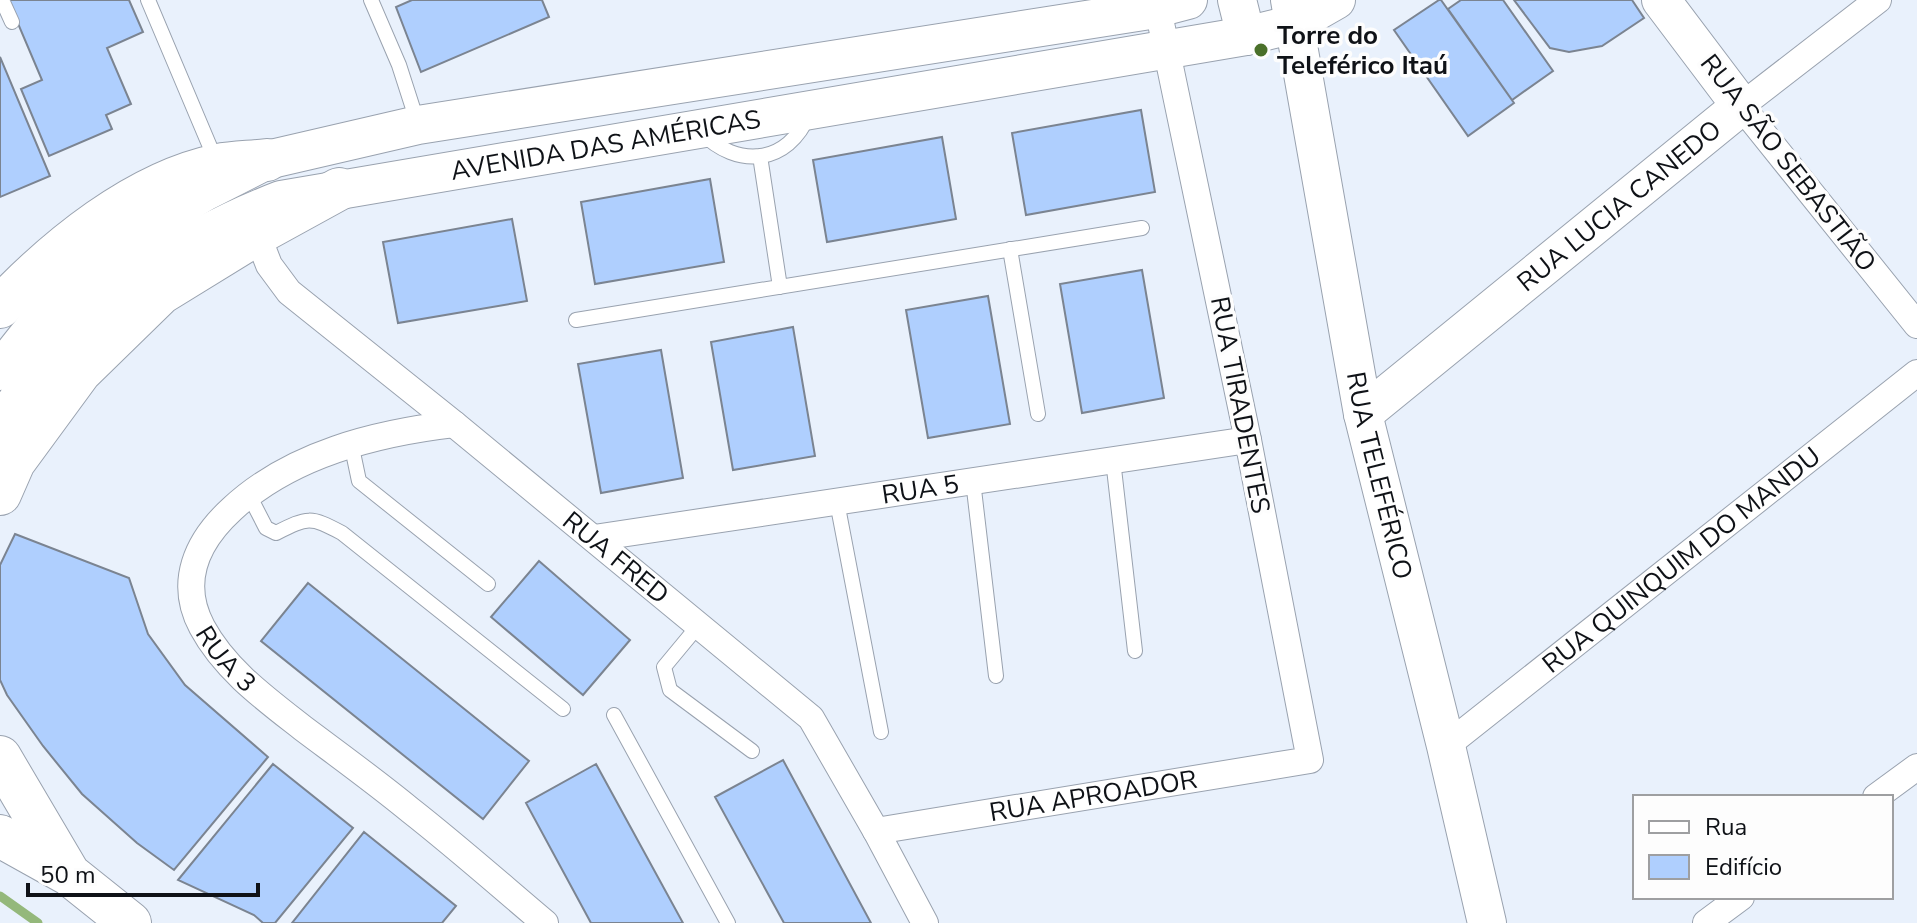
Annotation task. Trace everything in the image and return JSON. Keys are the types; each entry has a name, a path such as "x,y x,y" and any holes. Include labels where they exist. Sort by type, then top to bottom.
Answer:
{"main road":[{"path":"1237,0 1246,36"},
{"name":"AVENIDA DAS AMÉRICAS","path":"58,323 113,294 151,267 232,219 281,200 1246,36 1292,12 1336,0"},
{"name":"RUA SÃO SEBASTIÃO","path":"1661,0 1741,106"},
{"name":"AVENIDA DAS AMÉRICAS","path":"0,430 37,374 58,323 91,271 155,222 204,192 267,160 418,125 1173,4"},
{"name":"RUA TELEFÉRICO","path":"1292,12 1363,414 1487,923"},
{"name":"RUA LUCIA CANEDO","path":"1363,414 1741,106"},
{"path":"0,307 75,238 127,203 178,177 218,165 267,160"},
{"path":"0,494 14,462 80,372 161,293 257,234 339,189"},
{"path":"0,371 58,323"},
{"path":"0,757 70,875"},
{"path":"0,836 70,875 130,923"}],"street":[{"name":"RUA LUCIA CANEDO","path":"1741,106 1878,0"},
{"name":"RUA TIRADENTES","path":"1173,4 1168,50 1310,760"},
{"name":"RUA SÃO SEBASTIÃO","path":"1741,106 1917,325"},
{"name":"RUA FRED","path":"257,234 269,265 289,292 811,718 925,923"},
{"name":"RUA QUINQUIM DO MANDU","path":"1446,746 1917,373"},
{"name":"RUA 3","path":"454,424 408,429 351,443 293,468 248,493 200,545 190,583 201,625 222,657 262,697 410,810 545,923"},
{"name":"RUA 5","path":"594,538 1248,440"},
{"name":"RUA APROADOR","path":"876,831 1310,760"},
{"path":"1879,795 1917,767"},
{"path":"1706,923 1738,899"}],"lane":[{"path":"2,0 12,22"},
{"path":"148,0 218,165"},
{"path":"371,0 399,65 418,125"},
{"path":"698,128 714,146 736,155 760,156 778,151 793,141 811,109"},
{"path":"760,156 780,287"},
{"path":"576,320 1142,228"},
{"path":"1010,249 1038,414"},
{"path":"351,443 359,481 488,584"},
{"path":"1113,460 1135,651"},
{"path":"973,481 996,676"},
{"path":"248,493 266,528 276,533 301,520 320,521 342,533 563,709"},
{"path":"837,502 881,732"},
{"path":"698,626 664,667 670,690 752,751"},
{"path":"614,715 728,923"}],"building":[{"path":"8,0 129,0 143,32 107,48 131,104 106,115 112,129 49,156 21,89 42,80"},
{"path":"412,0 542,0 549,17 421,72 396,7"},
{"path":"1439,0 1514,103 1468,136 1394,30"},
{"path":"1461,0 1503,0 1553,71 1512,100 1448,9"},
{"path":"1514,0 1632,0 1644,18 1602,46 1569,52 1550,48"},
{"path":"0,57 50,176 0,197"},
{"path":"1141,110 1155,192 1026,215 1012,133"},
{"path":"942,137 956,219 827,242 813,160"},
{"path":"710,179 724,262 595,284 581,202"},
{"path":"512,219 527,301 398,323 383,242"},
{"path":"1142,270 1164,398 1082,413 1060,284"},
{"path":"988,296 1010,424 928,438 906,310"},
{"path":"793,327 815,456 733,470 711,342"},
{"path":"661,350 683,478 601,493 578,364"},
{"path":"15,534 129,578 148,634 185,685 268,757 174,870 137,843 82,794 7,695 0,680 0,565"},
{"path":"539,561 630,640 583,695 491,617"},
{"path":"308,583 529,761 483,819 261,641"},
{"path":"783,760 871,923 784,923 715,797"},
{"path":"273,764 353,828 275,923 263,923 254,915 178,880"},
{"path":"596,764 683,923 591,923 526,803"},
{"path":"364,832 456,906 442,923 292,923"}],"waterway":[{"path":"0,896 38,923"}],"place":[{"name":"Torre do Teleférico Itaú","path":"1261,50"}]}
